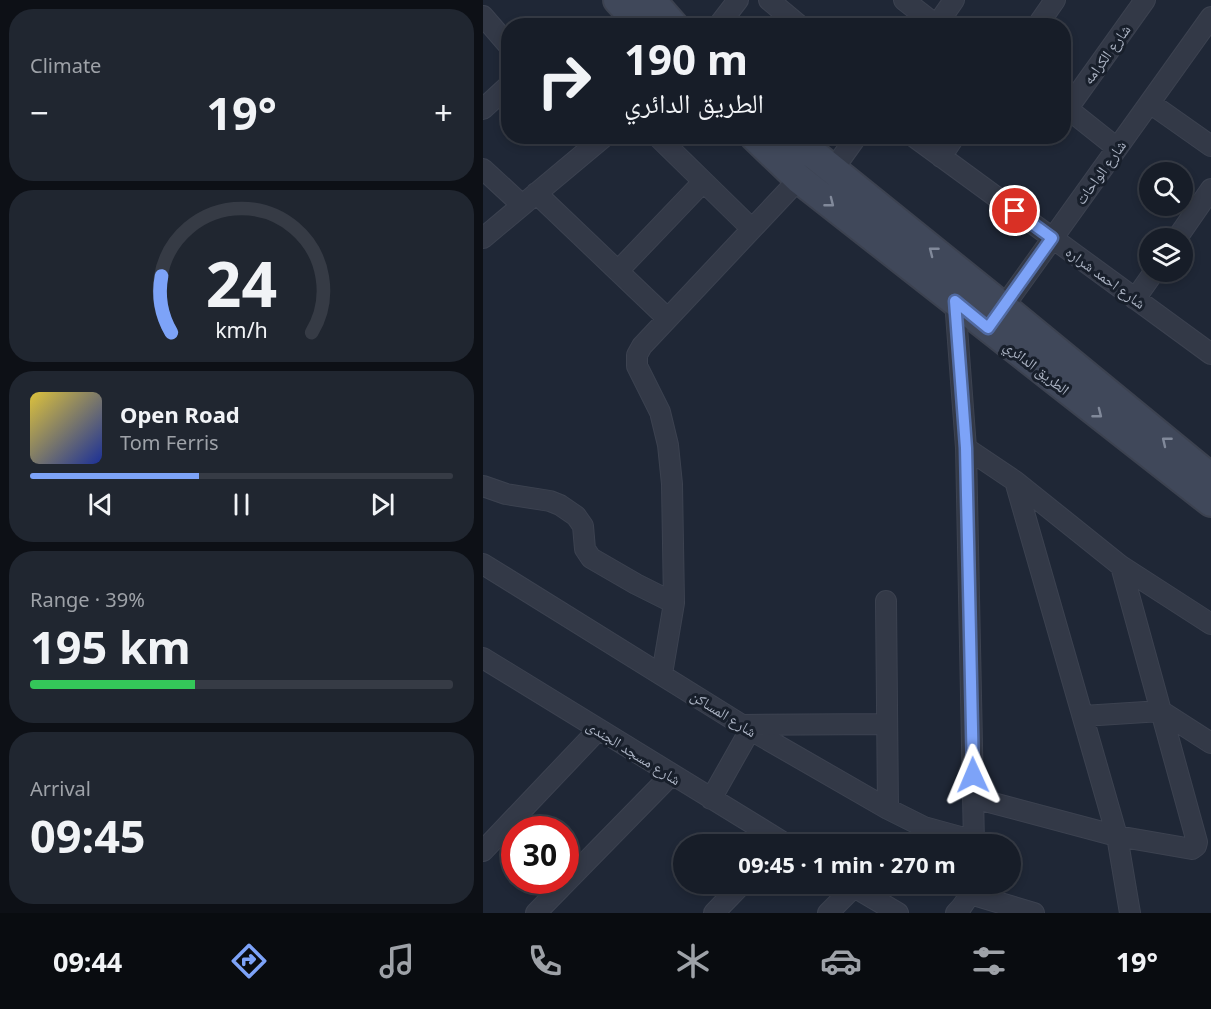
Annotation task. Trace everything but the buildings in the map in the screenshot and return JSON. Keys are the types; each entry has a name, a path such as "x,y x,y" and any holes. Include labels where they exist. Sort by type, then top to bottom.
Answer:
{"street":[{"path":"618,0 635,18"},
{"path":"651,0 667,18"},
{"path":"724,18 738,0"},
{"path":"769,0 790,18"},
{"path":"903,0 927,18"},
{"path":"941,18 954,0"},
{"path":"1043,18 1056,0"},
{"name":"شارع الكرامه","path":"1071,100 1145,0"},
{"path":"483,16 501,37"},
{"name":"شارع الواحات","path":"996,317 1211,17"},
{"path":"483,110 501,93"},
{"path":"1150,103 1211,146"},
{"path":"1071,111 1117,148"},
{"path":"483,238 595,144"},
{"path":"665,144 751,228"},
{"name":"الطريق الدائري","path":"763,144 799,178 962,290 1206,486"},
{"name":"الطريق الدائري","path":"800,144 962,290"},
{"path":"832,171 851,144"},
{"name":"شارع احمد شراره","path":"924,144 1211,354"},
{"path":"941,157 950,144"},
{"path":"483,170 529,199 618,271 667,318"},
{"path":"662,674 674,603 672,484 668,446 660,412 637,366 637,356 642,346 667,318 799,178"},
{"path":"618,271 703,182"},
{"path":"1188,228 1204,214 1211,189"},
{"path":"1135,299 1147,282"},
{"path":"962,290 975,834"},
{"path":"966,448 1014,480 1121,566 1211,624"},
{"path":"1014,480 1117,836 1130,913"},
{"path":"483,486 506,494 550,501 560,505 576,516 583,526 585,549 591,558 674,603"},
{"name":"شارع المساكن","path":"483,564 746,728 888,809 924,827 948,834"},
{"path":"974,798 1117,836 1192,849 1196,846 1197,842 1121,566"},
{"path":"886,601 888,809"},
{"name":"شارع مسجد الجندى","path":"483,658 766,834"},
{"path":"1083,716 1161,711 1211,743"},
{"path":"711,799 746,728 886,724"},
{"path":"483,851 598,730"},
{"path":"536,913 671,775"},
{"path":"714,913 732,894"},
{"path":"828,913 844,894"},
{"path":"867,894 898,913"},
{"path":"956,913 964,905 968,894"},
{"path":"983,894 1034,913"}],"route":[{"path":"973,775 966,448 955,301 988,328 1052,238 1015,211"}]}
